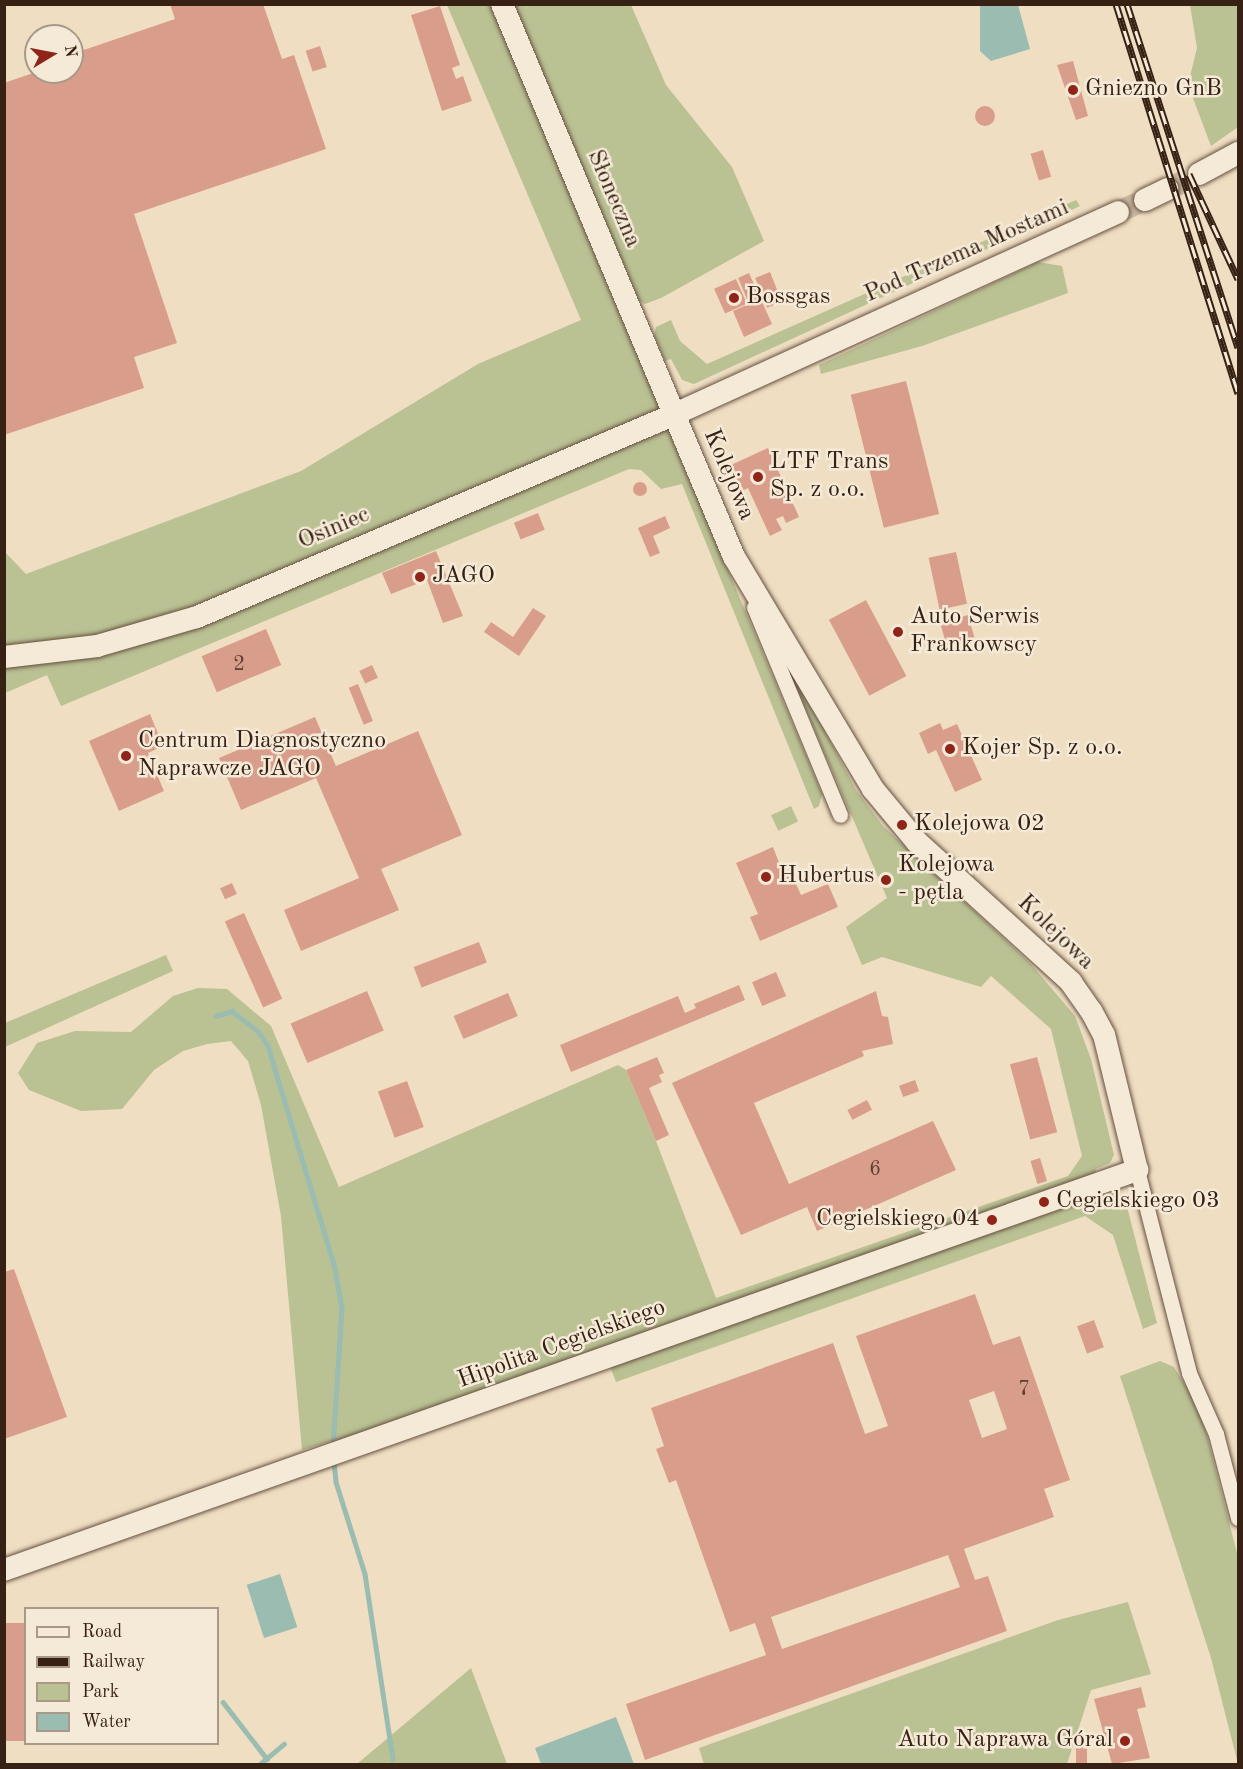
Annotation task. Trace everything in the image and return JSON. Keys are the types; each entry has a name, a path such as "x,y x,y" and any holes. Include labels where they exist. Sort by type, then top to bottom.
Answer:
{"street":[{"name":"Słoneczna","path":"502,4 673,415"},
{"path":"1199,174 1239,153"},
{"path":"1145,200 1168,189"},
{"name":"Pod Trzema Mostami","path":"673,415 1118,212"},
{"name":"Kolejowa","path":"673,415 734,556 840,815"},
{"name":"Osiniec","path":"4,657 97,646 187,620 673,415"},
{"name":"Kolejowa","path":"734,556 873,789 917,842 1071,982 1104,1035 1190,1373 1216,1434 1239,1518"},
{"name":"Hipolita Cegielskiego","path":"4,1570 1137,1170"}],"green space":[{"path":"447,5 491,5 822,794 819,806 814,809 682,484 661,489 641,470 629,469 61,706 47,675 5,693 4,551 26,574 301,471 478,364 581,320"},
{"path":"513,5 631,5 666,85 732,167 764,241 661,298 645,304 639,301"},
{"path":"1190,5 1238,5 1238,127 1211,146 1188,85 1197,48"},
{"path":"1076,200 1080,206 694,384 682,380 671,359 665,361 654,335 656,327 671,320 680,341 707,364"},
{"path":"1038,262 1062,266 1068,293 922,346 821,374 819,365"},
{"path":"792,677 797,679 856,790 883,826 1030,963 1075,1016 1091,1059 1114,1155 1110,1163 1096,1169 1095,1176 996,1211 994,1208 988,1210 989,1214 333,1448 332,1441 302,1450 281,1216 261,1105 248,1061 231,1041 207,1044 183,1051 154,1070 122,1109 81,1111 29,1090 18,1073 37,1043 75,1031 131,1032 173,996 198,988 227,989 271,1026 339,1187 618,1065 626,1070 656,1141 716,1298 1068,1176 1082,1156 1051,1029 991,976 981,987 882,957 862,965 846,927 887,898"},
{"path":"791,806 798,821 778,831 771,815"},
{"path":"166,955 173,971 5,1047 5,1023"},
{"path":"1103,1189 1105,1196 1118,1192 1126,1203 1157,1323 1143,1329 1113,1235 1085,1216 616,1382 609,1364"},
{"path":"1160,1361 1174,1367 1193,1398 1206,1432 1238,1557 1238,1764 1211,1658 1120,1376"},
{"path":"1128,1602 1151,1674 1091,1690 1067,1764 704,1764 699,1748 1058,1620"},
{"path":"471,1668 507,1764 357,1764"}],"water":[{"path":"980,5 1018,5 1030,49 991,61 980,51"},
{"path":"280,1574 297,1627 264,1638 247,1585"},
{"path":"616,1717 634,1764 541,1764 535,1748"}],"building":[{"path":"170,4 263,4 282,59 294,55 326,149 134,214 177,343 134,357 144,388 4,435 4,83 24,76 24,84 84,84 84,50 175,19"},
{"path":"440,6 460,65 452,68 456,79 463,76 472,101 442,111 411,15"},
{"path":"320,46 327,67 313,72 306,51"},
{"name":"Gniezno GnB","path":"1073,61 1088,116 1076,120 1057,65"},
{"path":"985,106 992,109 995,116 992,123 985,126 978,123 975,116 978,109"},
{"path":"1043,150 1051,177 1039,181 1031,154"},
{"path":"770,272 782,302 767,308 755,278"},
{"path":"749,273 772,324 744,337 733,311 749,304 738,278"},
{"path":"736,279 747,304 725,313 714,289"},
{"path":"906,381 939,514 884,528 851,395"},
{"path":"768,448 799,517 786,523 783,516 776,519 782,530 770,536 748,488 742,491 731,465"},
{"path":"640,482 645,484 647,489 645,494 640,496 635,494 633,489 635,484"},
{"path":"538,513 545,530 521,539 514,523"},
{"path":"665,516 670,528 653,536 660,553 650,557 638,528"},
{"path":"436,551 463,616 443,623 427,580 391,594 382,573"},
{"path":"956,552 967,604 940,610 929,558"},
{"path":"866,600 906,676 869,696 829,620"},
{"path":"533,608 546,616 519,656 484,632 491,622 513,637"},
{"path":"968,615 975,639 947,647 940,623"},
{"path":"266,629 281,665 217,692 202,656"},
{"path":"372,665 378,678 365,684 359,671"},
{"path":"358,684 373,721 364,725 349,688"},
{"path":"150,714 163,746 148,753 164,791 119,811 89,741"},
{"path":"315,717 336,766 418,731 462,835 381,869 399,910 301,951 284,910 359,878 316,778 241,810 219,758"},
{"path":"940,723 943,730 957,724 982,780 955,792 936,750 928,754 919,733"},
{"path":"773,847 785,878 792,875 801,895 828,884 838,907 760,941 750,917 758,914 736,863"},
{"path":"232,883 237,894 225,899 220,888"},
{"path":"244,913 282,999 263,1007 225,922"},
{"path":"479,942 487,963 422,988 414,967"},
{"path":"776,972 786,996 762,1006 752,982"},
{"path":"739,985 745,1000 571,1072 560,1045 678,996 685,1013 696,1008 694,1004"},
{"path":"367,991 384,1031 307,1063 291,1023"},
{"path":"876,991 882,1016 888,1017 893,1044 862,1051 864,1056 754,1103 789,1184 933,1121 956,1170 817,1231 807,1207 741,1235 672,1083"},
{"path":"508,993 518,1016 463,1039 454,1016"},
{"path":"657,1057 664,1073 659,1075 662,1082 649,1088 669,1135 656,1141 626,1070"},
{"path":"1037,1057 1057,1132 1030,1140 1010,1064"},
{"path":"915,1080 919,1091 903,1097 899,1086"},
{"path":"407,1081 424,1127 395,1138 378,1092"},
{"path":"867,1100 872,1110 852,1120 847,1110"},
{"path":"1040,1158 1047,1181 1037,1184 1030,1161"},
{"path":"14,1269 67,1417 4,1439 4,1272"},
{"path":"975,1294 993,1345 1020,1336 1070,1480 1044,1489 1054,1517 964,1549 975,1580 988,1576 1007,1631 645,1760 626,1704 766,1655 755,1623 730,1632 676,1480 669,1483 656,1449 664,1446 651,1408 833,1343 865,1434 888,1426 856,1336","holes":["994,1391 1007,1429 982,1438 969,1400","948,1555 960,1587 782,1649 771,1617"]},
{"path":"1094,1320 1104,1347 1087,1353 1077,1326"},
{"path":"4,1623 24,1623 24,1741 4,1741"},
{"path":"1141,1687 1146,1707 1137,1709 1150,1758 1112,1764 1094,1699"},
{"path":"1076,1737 1087,1737 1087,1764 1076,1764"}],"waterway":[{"path":"216,1016 232,1011 258,1031 268,1046 334,1264 342,1308 333,1448"},
{"path":"334,1462 336,1482 365,1574 393,1759"},
{"path":"223,1702 267,1759"},
{"path":"260,1764 284,1744"}],"tunnel":[{"path":"1168,189 1199,174"},
{"path":"1118,212 1145,200"}],"railway":[{"path":"1116,4 1238,393"},
{"path":"1127,4 1238,348"},
{"path":"1189,174 1238,279"}],"place":[{"name":"Gniezno GnB","path":"1073,90"},
{"name":"Bossgas","path":"734,298"},
{"name":"LTF Trans Sp. z o.o.","path":"758,477"},
{"name":"JAGO","path":"420,577"},
{"name":"Auto Serwis Frankowscy","path":"898,632"},
{"name":"Kojer Sp. z o.o.","path":"950,749"},
{"name":"Centrum Diagnostyczno Naprawcze JAGO","path":"126,756"},
{"name":"Kolejowa 02","path":"902,825"},
{"name":"Hubertus","path":"766,877"},
{"name":"Kolejowa - pętla","path":"886,880"},
{"name":"Cegielskiego 03","path":"1044,1202"},
{"name":"Cegielskiego 04","path":"992,1220"},
{"name":"Auto Naprawa Góral","path":"1125,1741"}]}
